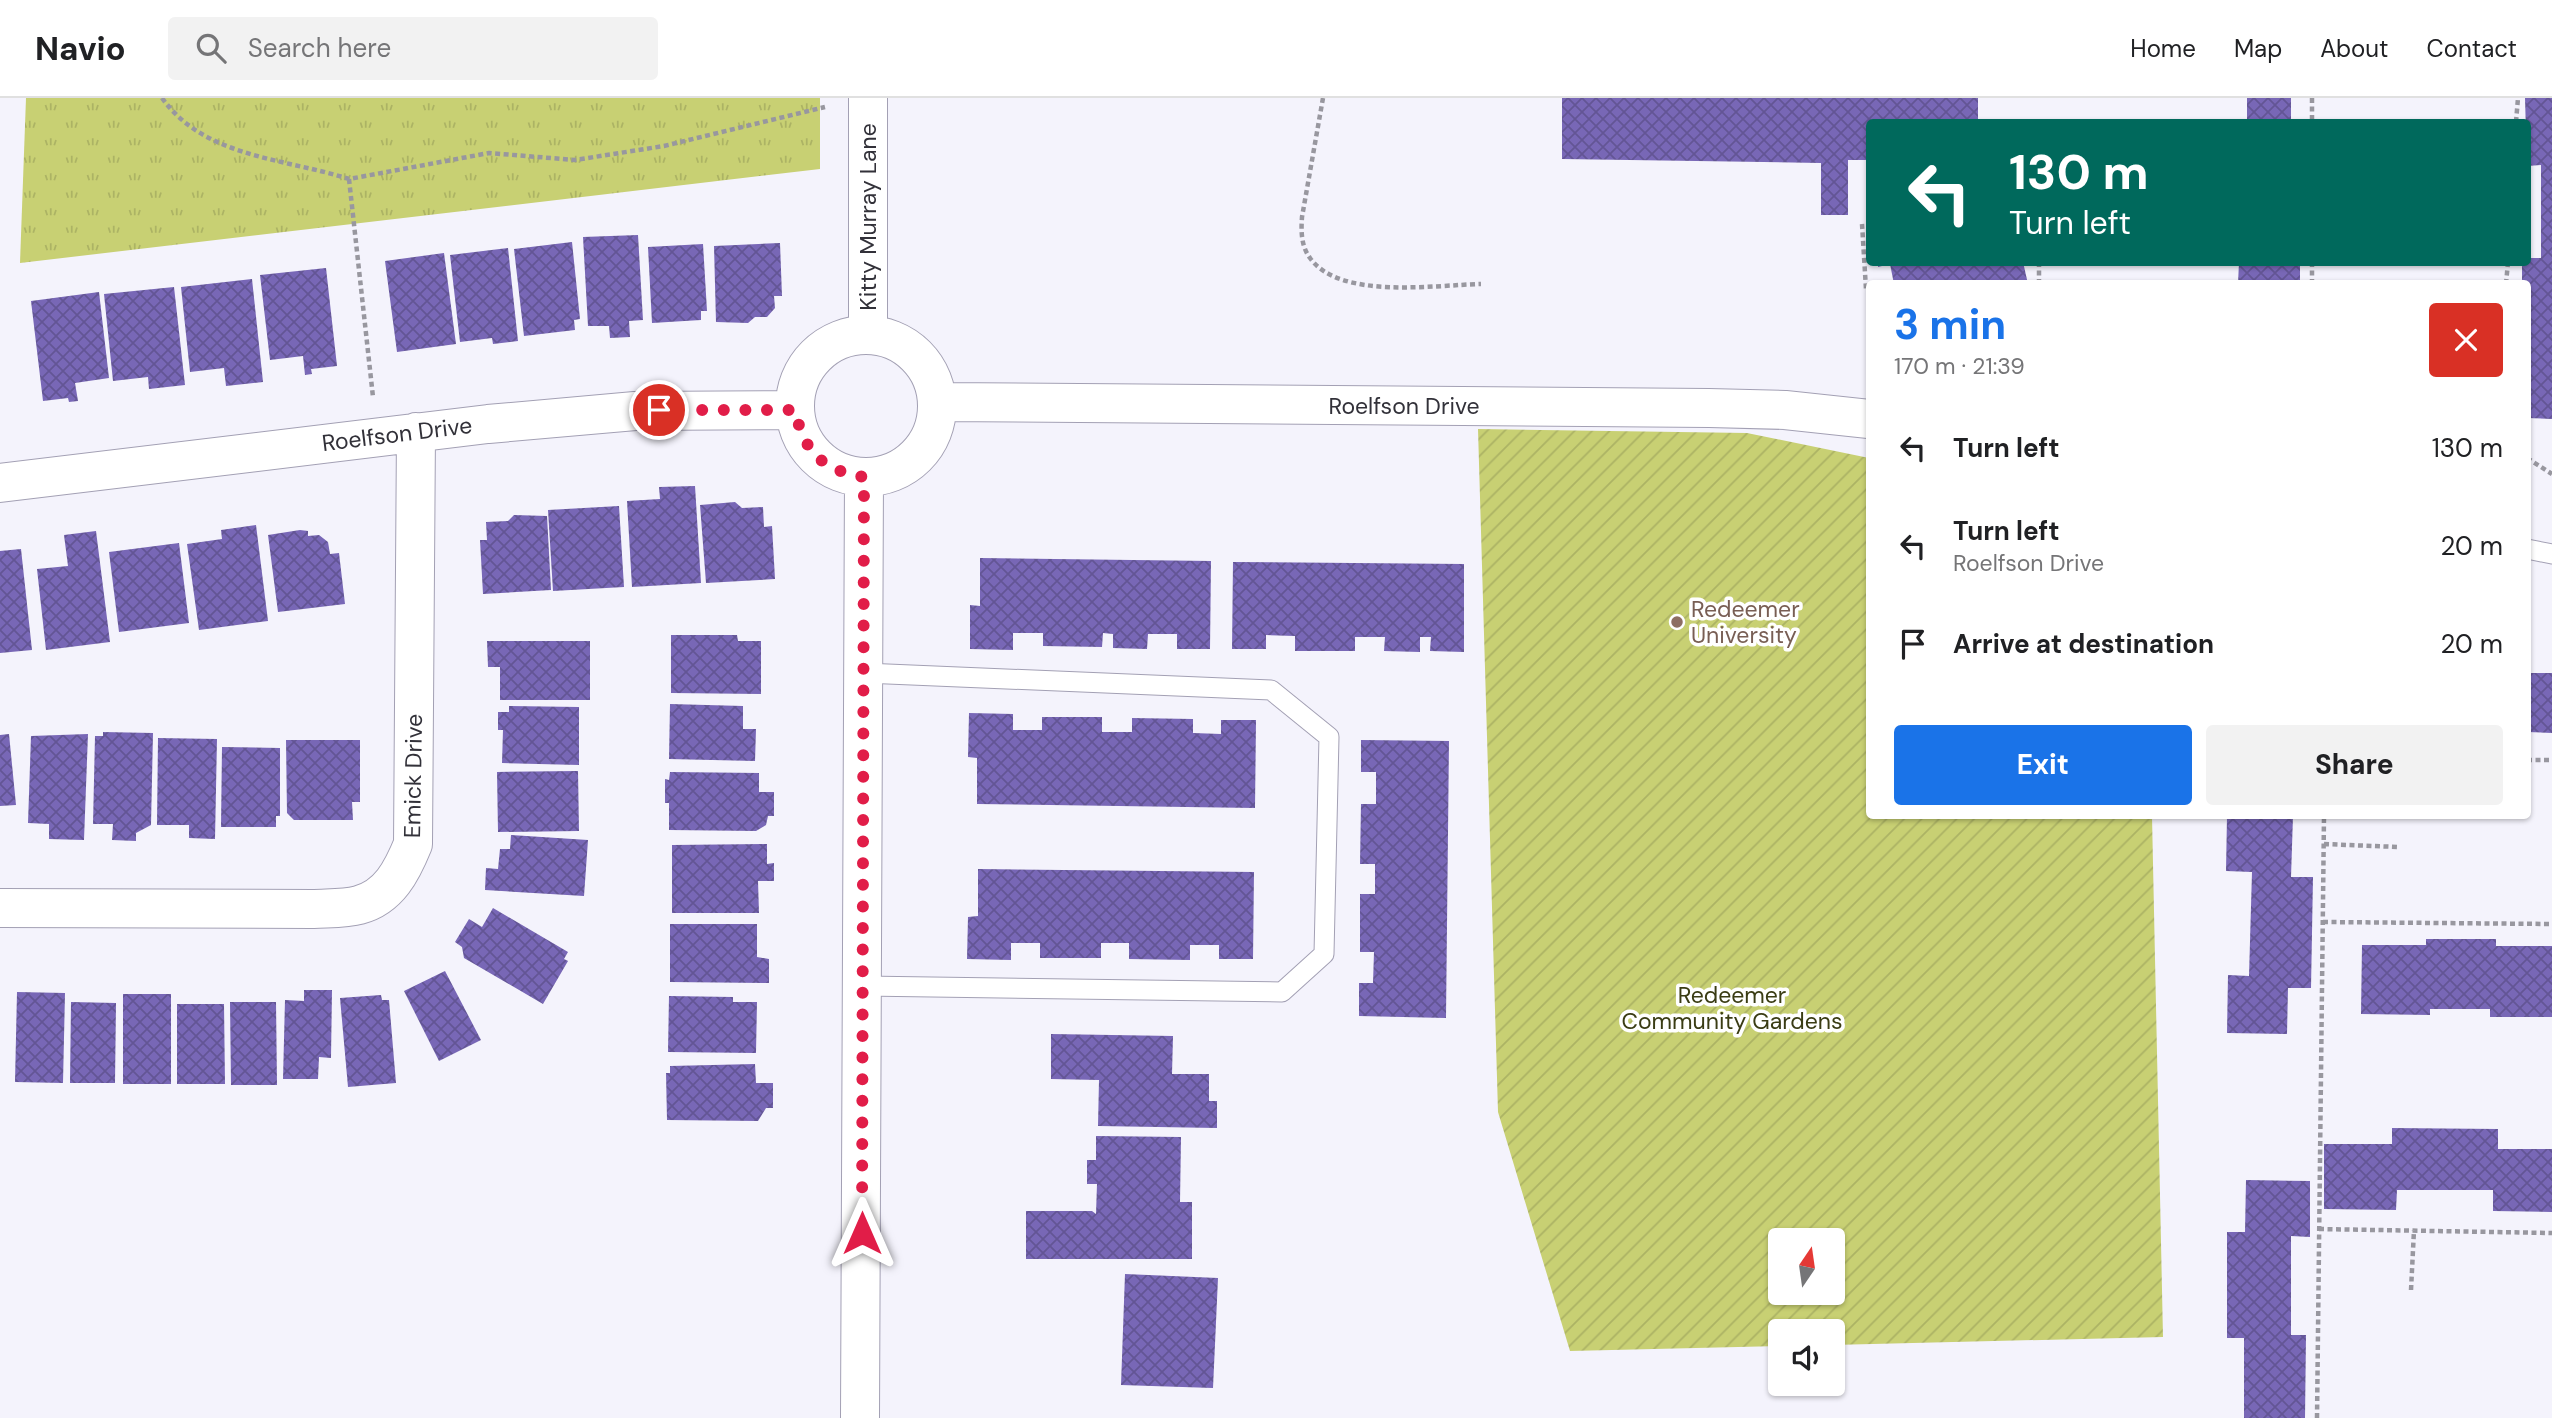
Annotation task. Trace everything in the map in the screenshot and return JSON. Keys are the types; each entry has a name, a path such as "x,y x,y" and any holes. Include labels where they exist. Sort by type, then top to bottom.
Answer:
{"street":[{"name":"Kitty Murray Lane","path":"868,98 868,335"},
{"path":"868,335 889,339 908,349 923,363 933,382 938,402 935,426 925,447 909,464 888,474 864,477 843,474 824,464 809,449 799,430 795,410 798,387 808,366 824,349 845,339 868,335"},
{"name":"Roelfson Drive","path":"938,402 1721,408 1785,410 1866,419"},
{"name":"Roelfson Drive","path":"0,483 416,432 635,411 795,410"},
{"name":"Emick Drive","path":"0,908 313,909 359,905 383,893 401,874 414,844 416,432"},
{"path":"860,1418 864,477"}],"lane":[{"path":"2531,550 2552,554"},
{"path":"863,986 1282,992 1324,954 1329,737 1271,690 864,673"}],"path":[{"path":"162,98 173,113 207,139 261,158 349,179 489,153 575,160 664,146 825,107"},
{"path":"1323,98 1302,217 1301,237 1310,258 1329,276 1365,287 1481,284"},
{"path":"2312,98 2312,119"},
{"path":"2516,119 2518,98"},
{"path":"349,179 373,397"},
{"path":"1862,223 1866,289"},
{"path":"2531,461 2552,474"},
{"path":"2531,760 2552,760"},
{"path":"2317,1418 2324,819"},
{"path":"2323,844 2398,847"},
{"path":"2323,922 2552,924"},
{"path":"2319,1229 2552,1233"},
{"path":"2411,1290 2414,1230"}],"green space":[{"path":"26,98 820,98 820,169 20,263"},
{"name":"Redeemer Community Gardens","path":"1478,429 1747,433 1866,457 1866,819 2152,819 2163,1337 1845,1345 1845,1319 1768,1319 1768,1346 1570,1351 1498,1112"}],"building":[{"path":"1562,98 1978,98 1978,119 1866,119 1866,160 1848,160 1848,215 1821,215 1821,163 1562,159"},
{"path":"2247,98 2291,98 2291,119 2247,119"},
{"path":"2525,98 2552,98 2552,419 2531,418 2531,280 2522,280 2522,266 2531,266 2531,258 2541,258 2541,165 2531,166 2531,119 2526,119"},
{"path":"638,235 643,320 629,321 630,337 610,338 609,326 588,326 583,237"},
{"path":"572,242 580,319 574,320 575,330 524,336 514,249"},
{"path":"780,243 782,296 774,296 775,308 767,317 755,317 748,323 716,322 714,246"},
{"path":"703,244 707,311 701,311 701,320 652,323 648,247"},
{"path":"508,248 518,341 493,344 492,338 460,342 450,255"},
{"path":"444,253 456,344 397,352 385,261"},
{"path":"1890,266 2024,266 2027,280 1893,280"},
{"path":"2239,266 2300,266 2300,280 2238,280"},
{"path":"326,268 337,366 311,369 312,374 305,375 303,356 270,360 260,275"},
{"path":"252,279 263,382 226,386 224,368 190,372 181,287"},
{"path":"174,287 185,385 149,389 148,377 113,381 104,294"},
{"path":"99,292 109,378 75,383 78,401 69,402 68,398 43,401 31,301"},
{"path":"695,486 701,583 632,587 627,501 660,499 659,487"},
{"path":"735,502 742,508 763,507 764,527 772,526 775,579 706,583 700,505"},
{"path":"619,506 624,587 553,591 548,510"},
{"path":"514,515 547,516 551,590 483,594 480,540 487,540 486,522 508,521"},
{"path":"256,525 268,621 199,630 187,544 222,539 221,530"},
{"path":"96,531 110,642 46,650 37,569 68,566 64,535"},
{"path":"308,531 308,536 319,535 328,542 330,554 339,553 345,604 278,612 268,535"},
{"path":"179,543 189,623 119,632 109,552"},
{"path":"21,549 32,650 0,653 0,551"},
{"path":"980,558 1211,561 1210,649 1177,649 1177,634 1148,634 1147,649 1113,648 1113,634 1103,633 1102,647 1043,646 1043,633 1013,633 1013,650 970,649 970,605 980,606"},
{"path":"1233,562 1464,564 1464,652 1430,651 1431,637 1420,637 1420,652 1384,651 1385,637 1355,637 1355,651 1295,651 1295,636 1266,635 1266,649 1232,649"},
{"path":"671,635 737,635 738,641 761,641 761,694 671,693"},
{"path":"487,641 590,641 590,700 500,700 500,667 488,667"},
{"path":"2531,673 2552,673 2552,733 2531,732"},
{"path":"670,704 743,706 743,729 756,729 755,761 669,759"},
{"path":"509,706 579,707 579,765 502,763 503,730 498,730 498,712 509,712"},
{"path":"969,713 1013,714 1013,730 1042,730 1042,717 1102,717 1102,732 1132,732 1132,718 1193,719 1193,733 1221,734 1221,720 1256,720 1255,808 977,804 977,758 968,757"},
{"path":"103,732 153,733 151,825 136,833 136,841 112,840 113,824 93,824 95,736 103,736"},
{"path":"9,734 16,805 0,806 0,735"},
{"path":"88,734 84,840 49,839 49,824 28,823 31,736"},
{"path":"158,738 217,739 215,839 189,838 189,825 157,825"},
{"path":"286,740 360,740 360,802 352,802 353,820 294,820 287,813"},
{"path":"1361,740 1449,741 1446,1018 1359,1016 1359,983 1373,983 1374,952 1360,952 1360,894 1375,894 1375,864 1360,864 1361,804 1376,804 1376,772 1361,772"},
{"path":"222,747 280,748 280,816 276,816 276,827 221,827"},
{"path":"578,771 579,831 498,832 497,772"},
{"path":"670,772 759,773 759,792 774,792 774,816 768,816 766,825 756,831 669,830 669,803 665,803 665,779 669,780"},
{"path":"2227,819 2293,819 2291,877 2313,877 2311,988 2288,988 2287,1034 2227,1033 2228,975 2249,976 2252,872 2226,871"},
{"path":"511,835 588,840 584,896 485,890 486,868 498,869 500,849 510,849"},
{"path":"767,844 767,864 774,863 774,881 758,881 759,913 672,913 672,845"},
{"path":"978,869 1254,872 1253,959 1219,959 1219,945 1190,945 1190,960 1129,959 1129,943 1101,943 1101,958 1040,958 1040,943 1011,943 1011,960 967,959 968,917 978,916"},
{"path":"493,908 568,952 564,959 568,961 543,1004 464,958 462,947 455,942 469,919 482,927"},
{"path":"670,924 757,924 757,957 769,959 769,983 670,982"},
{"path":"2426,939 2496,939 2496,946 2552,946 2552,1017 2490,1017 2490,1009 2430,1009 2430,1015 2361,1014 2362,945 2426,945"},
{"path":"445,971 481,1040 439,1061 404,991"},
{"path":"304,990 332,990 331,1058 319,1057 318,1079 283,1079 285,1000 304,1001"},
{"path":"17,992 65,993 63,1083 15,1082"},
{"path":"123,994 171,994 171,1084 123,1084"},
{"path":"381,995 382,1000 389,1000 396,1083 348,1087 340,998"},
{"path":"669,996 733,997 733,1002 757,1002 756,1053 668,1052"},
{"path":"71,1002 116,1003 115,1083 70,1083"},
{"path":"230,1002 276,1002 277,1085 231,1085"},
{"path":"177,1004 224,1004 225,1084 177,1084"},
{"path":"1051,1034 1173,1036 1172,1074 1209,1074 1209,1101 1217,1101 1217,1128 1098,1126 1099,1080 1051,1079"},
{"path":"755,1064 756,1083 773,1083 773,1108 766,1108 758,1121 667,1120 666,1073 670,1073 670,1066"},
{"path":"2392,1128 2498,1129 2498,1149 2552,1149 2552,1212 2493,1211 2493,1190 2397,1190 2396,1210 2324,1209 2324,1144 2392,1144"},
{"path":"1096,1136 1181,1137 1180,1202 1192,1202 1192,1259 1026,1259 1026,1211 1092,1211 1096,1214 1097,1184 1087,1184 1087,1160 1096,1160"},
{"path":"2246,1180 2310,1181 2310,1237 2291,1236 2291,1335 2306,1335 2305,1418 2244,1418 2244,1338 2227,1338 2227,1232 2245,1232"},
{"path":"1125,1274 1218,1278 1213,1388 1121,1385"}],"place":[{"name":"Redeemer University","path":"1677,622"}],"route":[{"path":"659,410 795,410 799,430 809,449 824,464 843,474 864,477 862,1233"}]}
